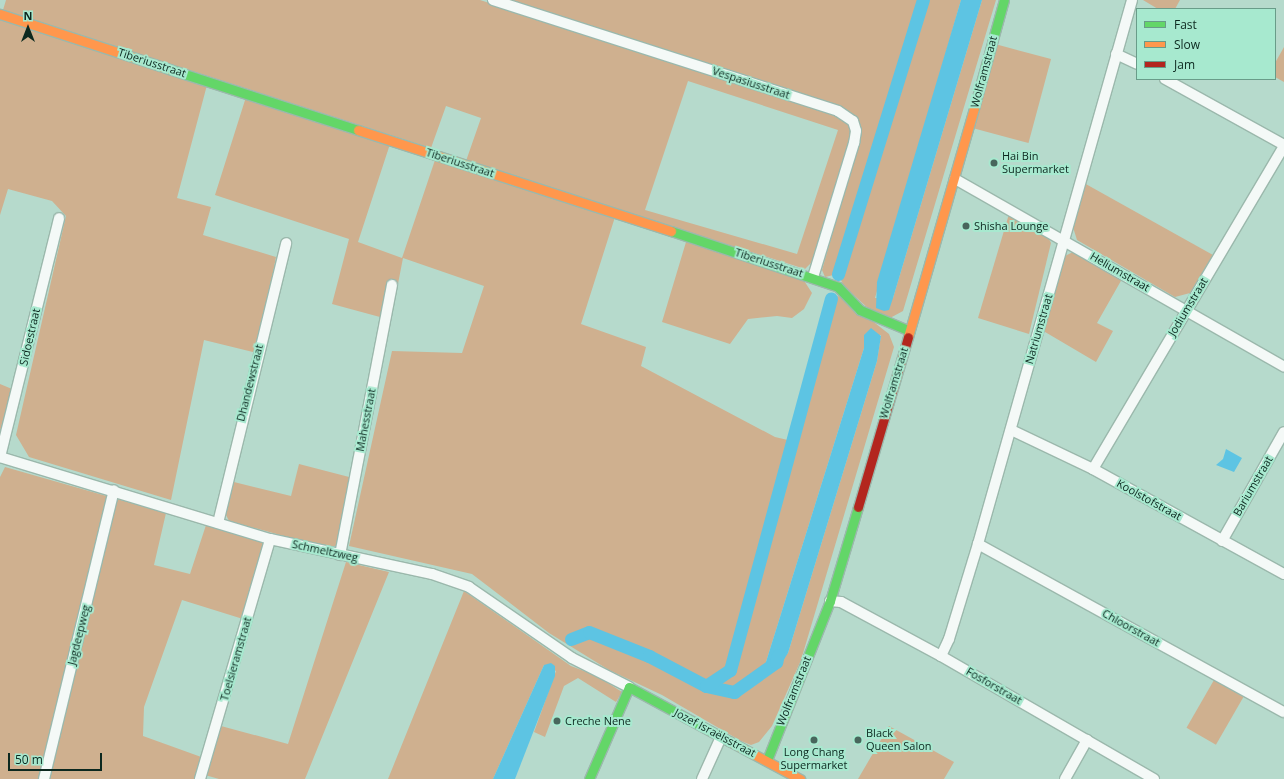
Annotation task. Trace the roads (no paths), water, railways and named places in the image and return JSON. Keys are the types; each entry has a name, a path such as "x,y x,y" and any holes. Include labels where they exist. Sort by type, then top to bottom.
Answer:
{"street":[{"name":"Vespasiusstraat","path":"493,0 838,111 853,121 856,131 854,143 813,277"},
{"name":"Wolframstraat","path":"767,760 830,601 955,179 1004,0"},
{"name":"Natriumstraat","path":"941,656 949,639 978,544 1132,0"},
{"name":"Tiberiusstraat","path":"0,14 813,277 838,287 860,310 910,331"},
{"path":"1116,54 1136,64"},
{"path":"1167,80 1284,145"},
{"name":"Jodiumstraat","path":"1093,469 1284,145"},
{"name":"Heliumstraat","path":"955,179 1064,239 1284,367"},
{"name":"Sidoestraat","path":"0,457 59,218"},
{"name":"Dhandewstraat","path":"218,523 286,243"},
{"name":"Mahesstraat","path":"340,555 392,285"},
{"name":"Koolstofstraat","path":"1011,430 1093,469 1284,574"},
{"name":"Bariumstraat","path":"1222,541 1284,432"},
{"name":"Schmeltzweg","path":"0,457 114,490 270,539 432,574 469,587 572,658 629,687"},
{"name":"Jagdeepweg","path":"44,779 114,490"},
{"name":"Toelsieramstraat","path":"200,779 270,539"},
{"name":"Chloorstraat","path":"978,544 1284,712"},
{"name":"Fosforstraat","path":"830,601 841,602 941,656 1154,779"},
{"path":"589,779 629,687"},
{"name":"Jozef Israëlsstraat","path":"629,687 800,779"},
{"path":"702,779 721,737"},
{"path":"1065,779 1087,740"}],"water":[{"path":"961,0 982,0 893,298 889,310 884,311 876,308 877,282"},
{"path":"871,328 881,336 877,361 788,653 781,664 770,670 766,662 864,348 864,335"},
{"path":"1226,449 1242,458 1234,472 1216,465 1223,459"},
{"path":"551,663 555,666 555,676 515,779 493,779 544,665"}],"waterway":[{"path":"838,274 923,0"},
{"path":"706,686 730,670 831,299"},
{"path":"571,639 589,632 649,656 706,686 734,692 776,662 778,655"}],"place":[{"name":"Hai Bin Supermarket","path":"994,163"},
{"name":"Shisha Lounge","path":"966,226"},
{"name":"Creche Nene","path":"557,721"},
{"name":"Long Chang Supermarket","path":"814,740"},
{"name":"Black Queen Salon","path":"858,740"}]}
